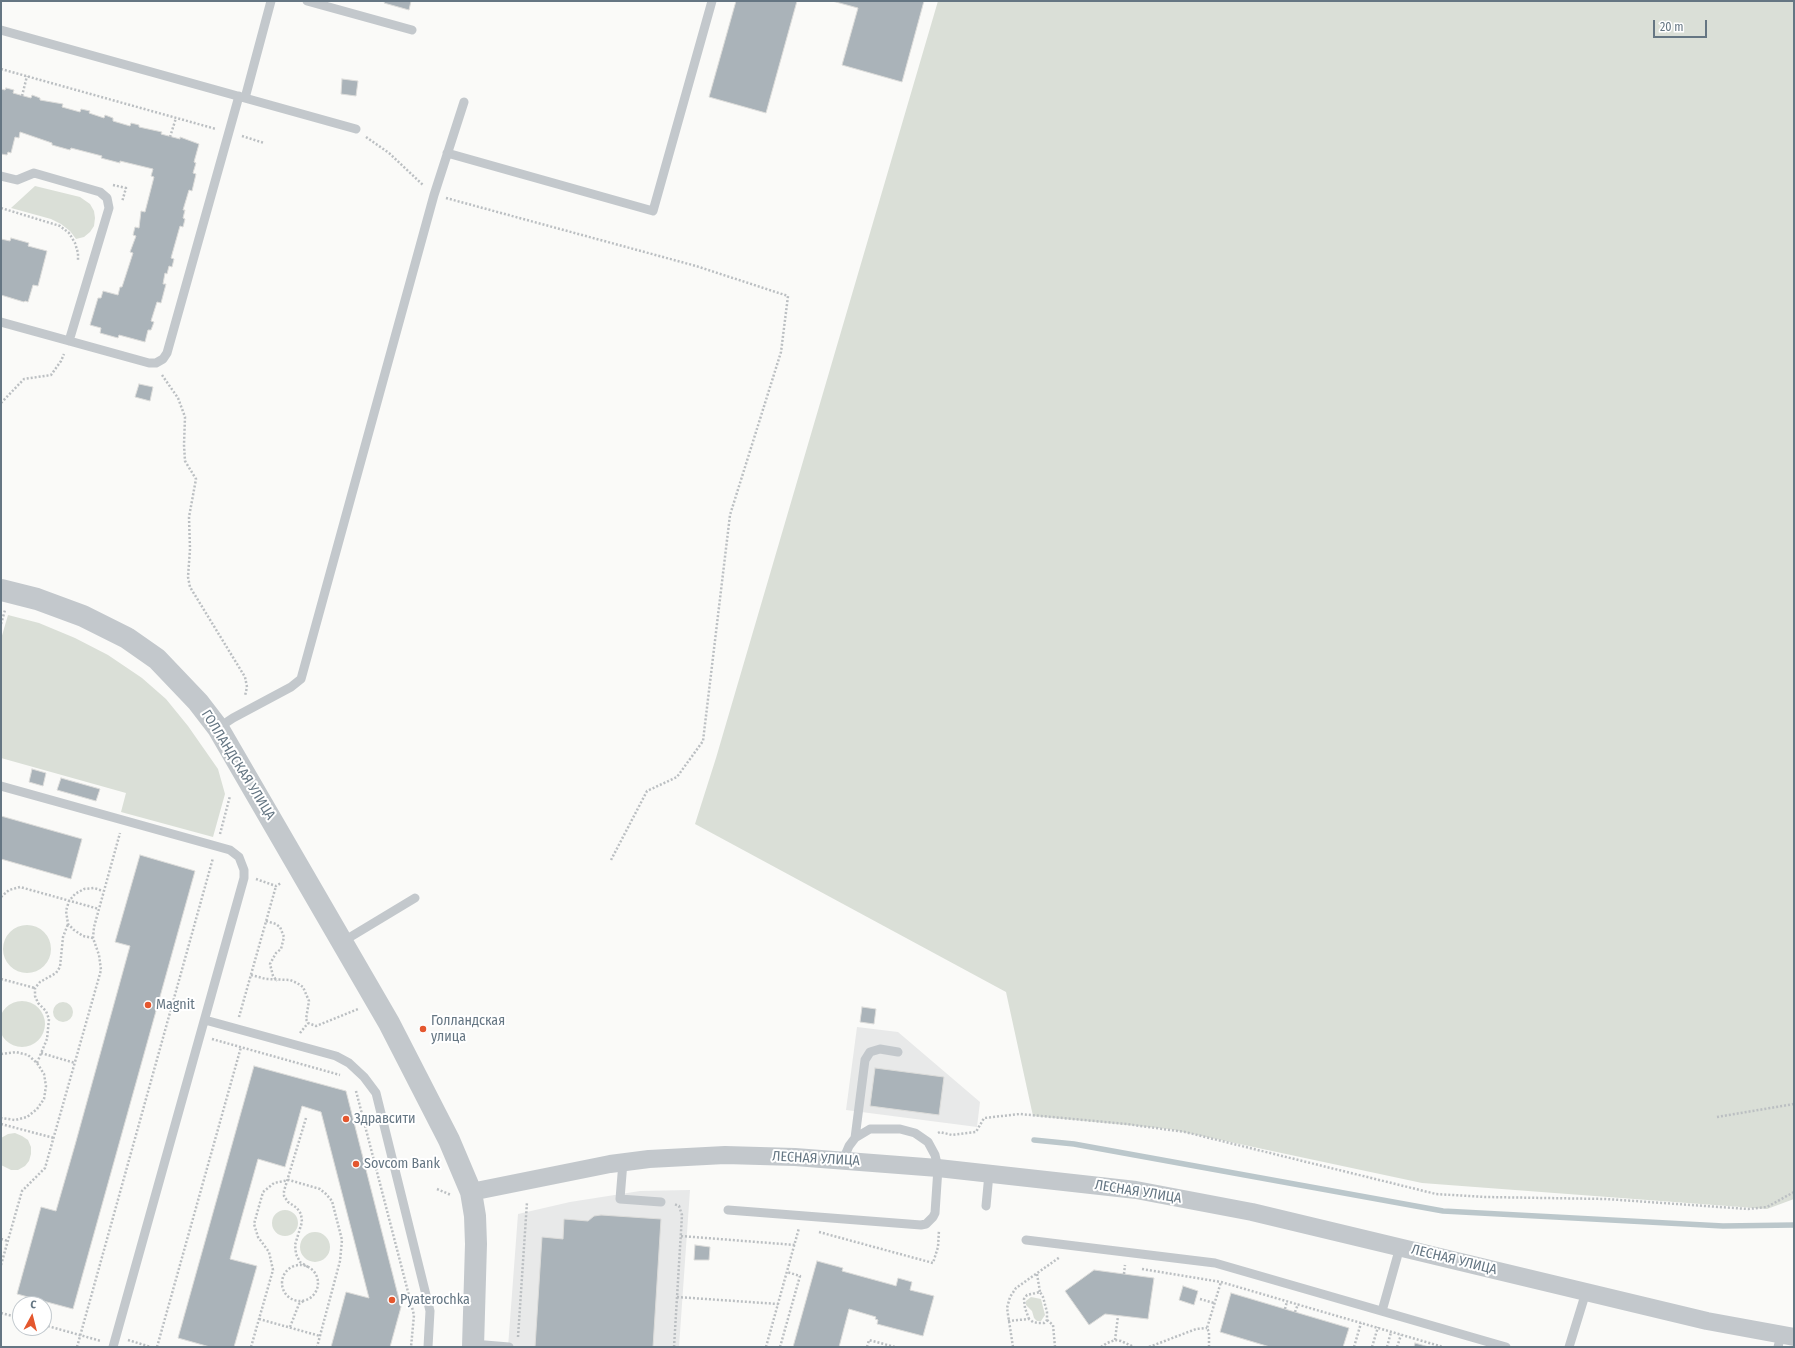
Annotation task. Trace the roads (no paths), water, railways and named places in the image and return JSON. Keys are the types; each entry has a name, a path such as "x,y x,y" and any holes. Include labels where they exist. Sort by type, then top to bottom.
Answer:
{"street":[{"name":"ГОЛЛАНДСКАЯ УЛИЦА","path":"3,600 37,599 83,616 127,638 157,659 198,702 218,728 389,1023 449,1140 471,1192 475,1216 476,1244 473,1345"},
{"name":"ЛЕСНАЯ УЛИЦА","path":"471,1192 623,1162 649,1159 725,1155 844,1160 938,1168 1136,1190 1252,1212 1784,1340"}],"lane":[{"path":"1,322 149,363 156,363 163,359 167,353 228,133 242,97 271,1"},
{"path":"307,1 412,30"},
{"path":"447,153 653,211 712,1"},
{"path":"1,30 356,129"},
{"path":"218,728 291,687 301,679 434,195 464,102"},
{"path":"1,176 18,180 23,179 28,174 34,173 100,192 107,198 110,208 69,341"},
{"path":"1,786 230,850 235,853 242,863 244,874 205,1020 114,1343"},
{"path":"342,942 415,898"},
{"path":"205,1020 336,1056 349,1063 364,1077 376,1094 430,1311 428,1347"},
{"path":"855,1138 865,1060 870,1052 880,1049 898,1052"},
{"path":"728,1210 921,1225 930,1220 935,1213 938,1168 935,1154 928,1142 915,1133 900,1129 870,1129 855,1138 849,1146 844,1160"},
{"path":"623,1162 620,1199 661,1202"},
{"path":"986,1206 989,1174"},
{"path":"1026,1240 1215,1263 1506,1347"},
{"path":"1382,1311 1400,1247"},
{"path":"1570,1347 1586,1292"},
{"path":"473,1345 509,1347"}],"waterway":[{"path":"1034,1140 1074,1144 1443,1211 1723,1226 1794,1225"}],"place":[{"name":"Magnit","path":"148,1005"},
{"name":"Голландская улица","path":"423,1029"},
{"name":"Здравсити","path":"346,1119"},
{"name":"Sovcom Bank","path":"356,1164"},
{"name":"Pyaterochka","path":"392,1300"}]}
